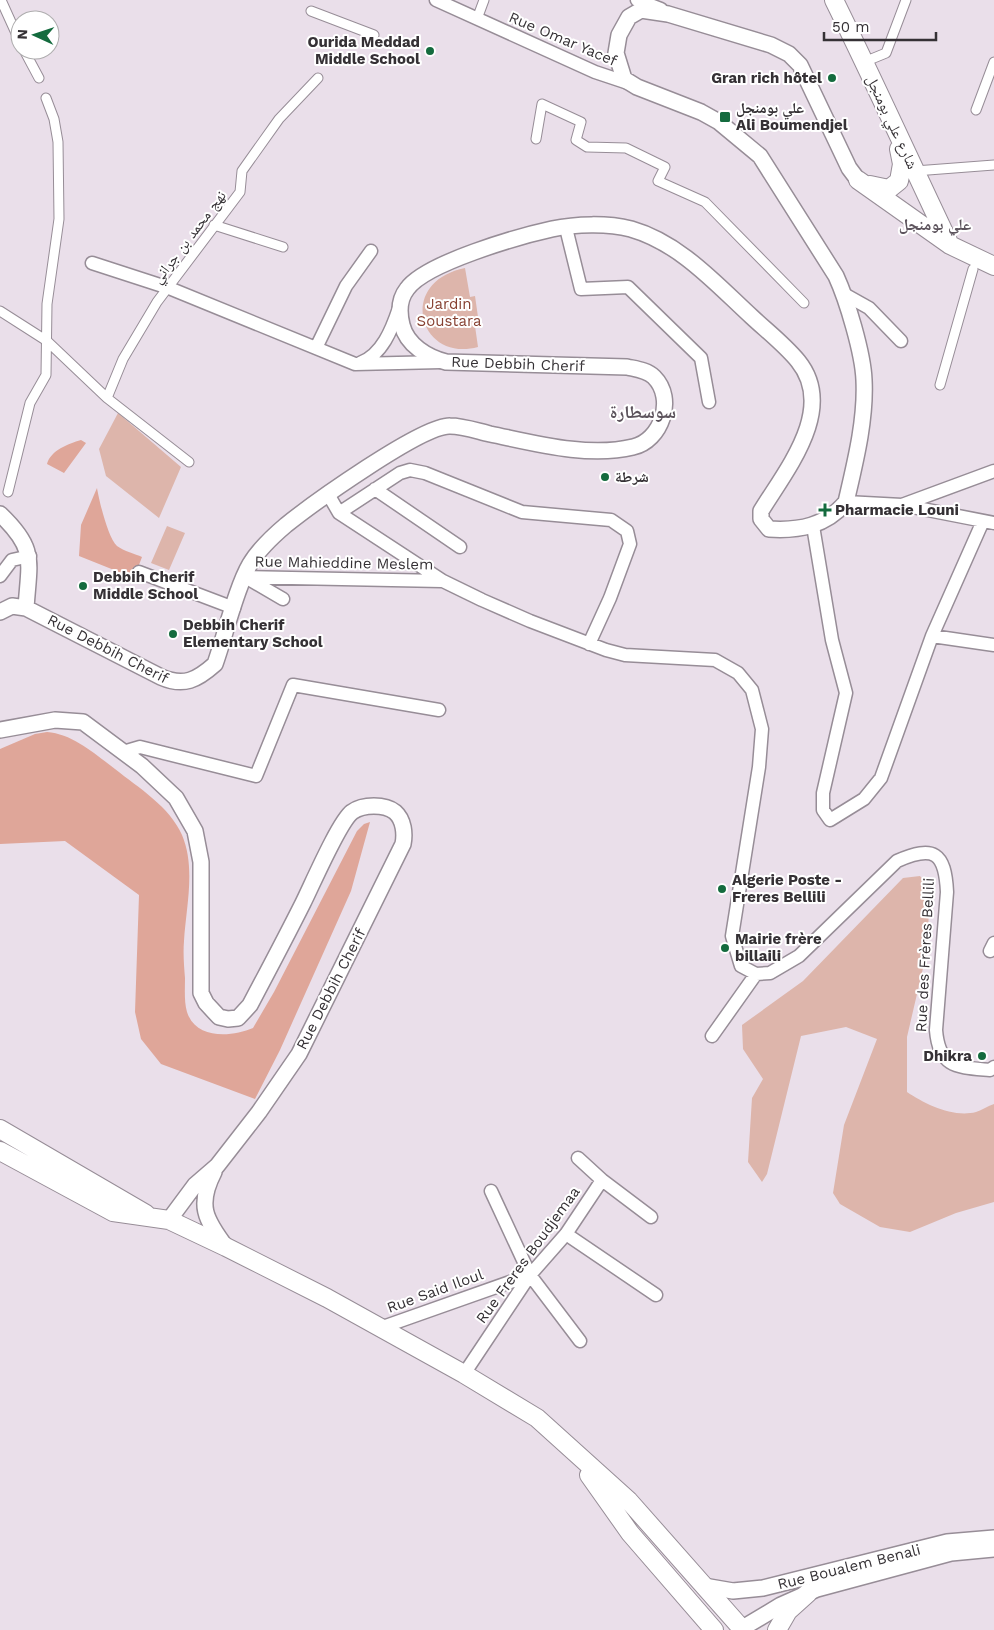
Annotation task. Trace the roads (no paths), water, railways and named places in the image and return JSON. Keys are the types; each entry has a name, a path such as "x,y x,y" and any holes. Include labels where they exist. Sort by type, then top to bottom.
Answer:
{"main road":[{"name":"شارع علي بومنجل","path":"834,0 950,245"},
{"path":"858,180 883,189 896,185 901,177 902,164 897,136"},
{"path":"858,180 950,245 984,263 994,266"},
{"path":"0,1129 148,1216"},
{"path":"0,1151 113,1212 169,1220 226,1247 327,1298 464,1374 537,1418 629,1501 742,1629"},
{"path":"573,1452 630,1533 714,1630"},
{"path":"777,1630 788,1611 808,1593"}],"street":[{"path":"1,0 10,20"},
{"name":"Rue Omar Yacef","path":"436,0 595,72 638,87"},
{"path":"477,19 484,0"},
{"path":"638,0 732,33"},
{"path":"864,62 886,53 906,0"},
{"path":"356,364 368,360 383,342 394,322 402,298 413,281 435,268 476,252 553,229 590,226 630,229 674,248 799,362 807,376 812,393 810,422 802,442 762,512 761,519 769,529 794,529 813,526 840,510 846,502 859,440 864,372 844,294 836,276 760,156 736,134 701,112 638,87 624,79 616,53 619,35 629,18 637,12 650,10 770,44 795,58 806,75 849,168 858,180"},
{"path":"311,11 374,35"},
{"path":"29,60 39,78"},
{"path":"976,110 993,67"},
{"name":"نهج محمد بن جراني","path":"108,398 127,352 157,302 240,192 242,171 273,127 301,94 318,78"},
{"path":"8,492 30,402 46,375 47,341 45,334 47,304 59,219 58,142 54,119 46,98"},
{"path":"536,139 542,104 581,122 576,140 587,147 626,148 665,167 658,181 705,202 804,303"},
{"path":"915,171 994,165"},
{"path":"214,226 283,247"},
{"path":"566,228 581,289 628,287 701,358 708,402"},
{"path":"316,348 346,286 371,251"},
{"path":"92,263 168,288 356,364 446,362"},
{"path":"940,385 973,270"},
{"path":"844,294 869,308 901,340"},
{"name":"Rue Debbih Cherif","path":"26,608 160,677 173,682 183,682 203,676 215,664 250,565 268,542 328,494 422,434 440,427 456,427 565,449 612,450 634,447 644,443 661,425 664,409 662,392 655,378 643,370 626,366 569,367 446,362 424,353 405,333 401,318 402,298"},
{"path":"0,311 47,341 108,398 190,462"},
{"path":"338,512 400,473 417,471 522,512 610,520 627,531 630,544 610,598 589,644"},
{"path":"902,506 994,471"},
{"path":"375,489 460,547"},
{"path":"328,494 338,512 443,581 530,621 589,644 625,655 715,660 738,673 752,690 762,729 759,767 732,936 741,966 756,974 712,1036"},
{"path":"813,526 832,640 846,693 823,793 823,810 830,820 864,799 881,778 932,636 988,522 902,506 846,502"},
{"path":"0,514 20,536 30,556 26,608 12,606 0,612"},
{"path":"0,576 12,560 30,556"},
{"path":"139,572 234,608"},
{"path":"245,577 283,599"},
{"name":"Rue Mahieddine Meslem","path":"245,577 443,581"},
{"path":"932,636 994,645"},
{"path":"123,752 140,747 256,776 293,685 439,710"},
{"name":"Rue Debbih Cherif","path":"0,730 55,720 77,720 87,724 123,752 176,798 195,831 201,862 201,993 213,1012 228,1019 238,1018 250,1004 331,845 350,813 366,807 392,810 397,814 404,829 403,844 299,1054 259,1112 217,1166 207,1186 204,1199 205,1212 210,1225 226,1247"},
{"name":"Rue des Frères Bellili","path":"756,974 770,973 799,956 897,861 918,852 931,853 940,859 946,872 947,892 936,1030 937,1047 945,1060 962,1068 990,1070 994,1067"},
{"path":"578,1158 602,1180 651,1217"},
{"name":"Rue Debbih Cherif","path":"169,1220 195,1185 217,1166"},
{"name":"Rue Freres Boudjemaa","path":"464,1374 530,1275 566,1234 602,1180"},
{"path":"491,1191 530,1275 580,1341"},
{"path":"566,1234 656,1295"},
{"name":"Rue Said Iloul","path":"380,1328 530,1275"},
{"name":"Rue Boualem Benali","path":"704,1586 733,1591 748,1591 947,1542 994,1538"},
{"path":"742,1629 781,1605 808,1593 951,1553 994,1549"}],"place":[{"name":"Ourida Meddad Middle School","path":"430,51"},
{"name":"Gran rich hôtel","path":"832,78"},
{"name":"علي بومنجل Ali Boumendjel","path":"725,117"},
{"name":"شرطة","path":"605,477"},
{"name":"Pharmacie Louni","path":"825,510"},
{"name":"Debbih Cherif Middle School","path":"83,586"},
{"name":"Debbih Cherif Elementary School","path":"173,634"},
{"name":"Algerie Poste - Freres Bellili","path":"722,889"},
{"name":"Mairie frère billaili","path":"725,948"},
{"name":"Dhikra","path":"982,1056"}],"district":[{"name":"علي بومنجل","path":"935,224"},
{"name":"سوسطارة","path":"643,411"}],"park label":[{"name":"Jardin Soustara","path":"449,312"}]}
